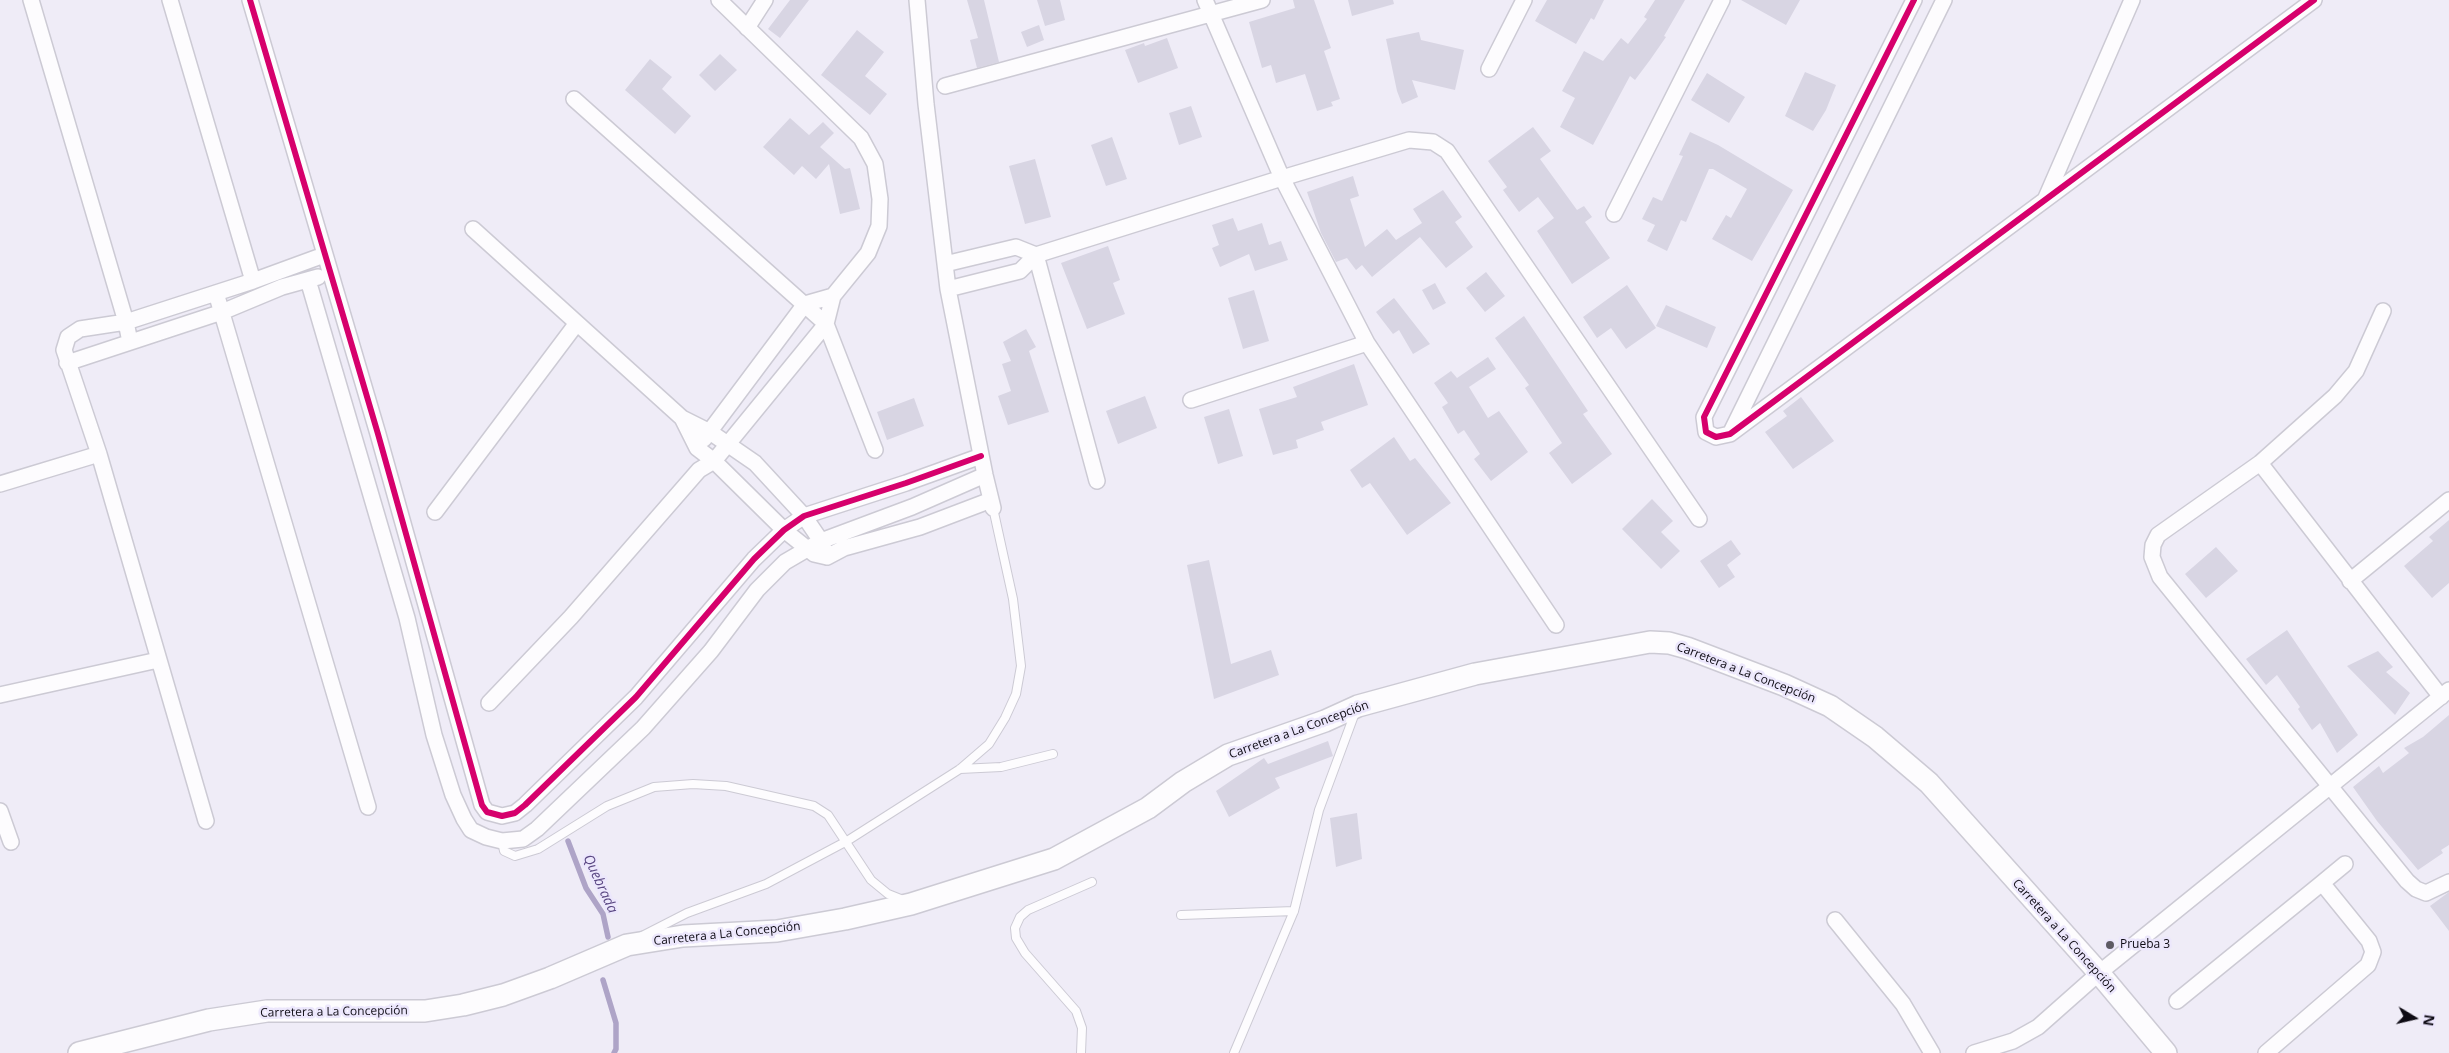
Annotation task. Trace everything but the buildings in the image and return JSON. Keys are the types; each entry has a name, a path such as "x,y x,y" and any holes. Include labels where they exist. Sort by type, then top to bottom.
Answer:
{"main road":[{"name":"Carretera a La Concepción","path":"79,1053 209,1020 267,1011 425,1011 463,1006 503,995 550,978 627,945 683,936 778,931 846,919 911,904 1054,858 1148,808 1183,782 1228,755 1325,721 1358,706 1475,674 1630,644 1650,642 1669,643 1704,653 1784,684 1830,706 1875,737 1929,783 2099,973 2166,1053"}],"street":[{"path":"31,0 126,322 130,342"},
{"path":"170,0 253,281"},
{"path":"250,0 378,434 482,805 487,812 502,816 515,813 525,805 636,697 754,559 784,530 804,516 906,484 981,456"},
{"path":"489,704 571,617 699,470 714,461 826,324 833,296 868,253 879,226 880,200 874,164 861,138 719,0"},
{"path":"747,28 765,0"},
{"path":"696,448 714,461 784,530 814,554 827,557 844,548 920,527 992,504 984,475 948,289 926,104 917,0"},
{"path":"1205,0 1282,178 1367,343 1556,625"},
{"path":"945,86 1262,0"},
{"path":"1489,69 1524,0"},
{"path":"1614,214 1722,0"},
{"path":"1914,0 1704,416 1706,432 1716,437 1730,434 2314,0"},
{"path":"1730,434 1944,0"},
{"path":"2044,202 2132,0"},
{"path":"574,99 806,304 826,324 875,450"},
{"path":"948,289 1020,271 1036,255 1282,178 1409,140 1433,142 1446,151 1699,519"},
{"path":"473,229 682,418 710,432 755,463 804,516 821,541 827,557"},
{"path":"945,264 1016,247 1036,255"},
{"path":"206,821 100,454 64,350 68,336 80,329 126,322 253,281 324,255"},
{"path":"1036,255 1097,481"},
{"path":"67,363 222,312 282,287 329,273"},
{"path":"308,280 408,618 434,735 453,794 471,830 502,841 523,839 537,829 643,728 711,651 757,590 785,562 806,548 821,541 912,507 984,475"},
{"path":"216,293 368,807"},
{"path":"696,448 806,304 833,296"},
{"path":"2383,311 2367,352 2356,371 2335,396 2260,463 2158,535 2153,545 2154,567 2160,577 2330,787 2416,889 2426,893 2449,882"},
{"path":"435,512 578,323"},
{"path":"1191,400 1367,343"},
{"path":"682,418 696,448 699,470"},
{"path":"0,484 100,454"},
{"path":"1974,1053 2013,1041 2038,1027 2099,973 2445,693 2350,581 2260,463"},
{"path":"906,484 920,527"},
{"path":"2350,581 2449,500"},
{"path":"0,695 158,660"},
{"path":"0,811 11,842"},
{"path":"2178,1000 2345,864"},
{"path":"2266,1053 2368,965 2373,952 2369,941 2322,883"},
{"path":"1836,920 1903,1004 1932,1053"}],"lane":[{"path":"627,945 648,931 687,913 766,884 846,841 960,769 989,744 1005,718 1016,694 1021,666 1013,599 992,504"},
{"path":"1234,1053 1294,911 1319,810 1358,706"},
{"path":"960,769 1002,767 1053,754"},
{"path":"502,841 504,851 515,856 538,849 607,806 654,787 693,784 726,786 814,806 828,815 871,880 888,894 911,904"},
{"path":"1081,1053 1082,1028 1076,1011 1025,953 1016,938 1015,928 1020,917 1028,910 1092,882"},
{"path":"1181,915 1294,911"}],"waterway":[{"name":"Quebrada","path":"568,841 586,888 603,914 608,937"},
{"name":"Quebrada","path":"603,980 616,1023 616,1049 614,1053"}],"cycle path":[{"path":"250,0 378,434 482,805 487,812 502,816 515,813 525,805 636,697 754,559 784,530 804,516 981,456"},
{"path":"1914,0 1704,417 1706,432 1716,437 1730,434 2314,0"}],"place":[{"name":"Prueba 3","path":"2110,945"}]}
